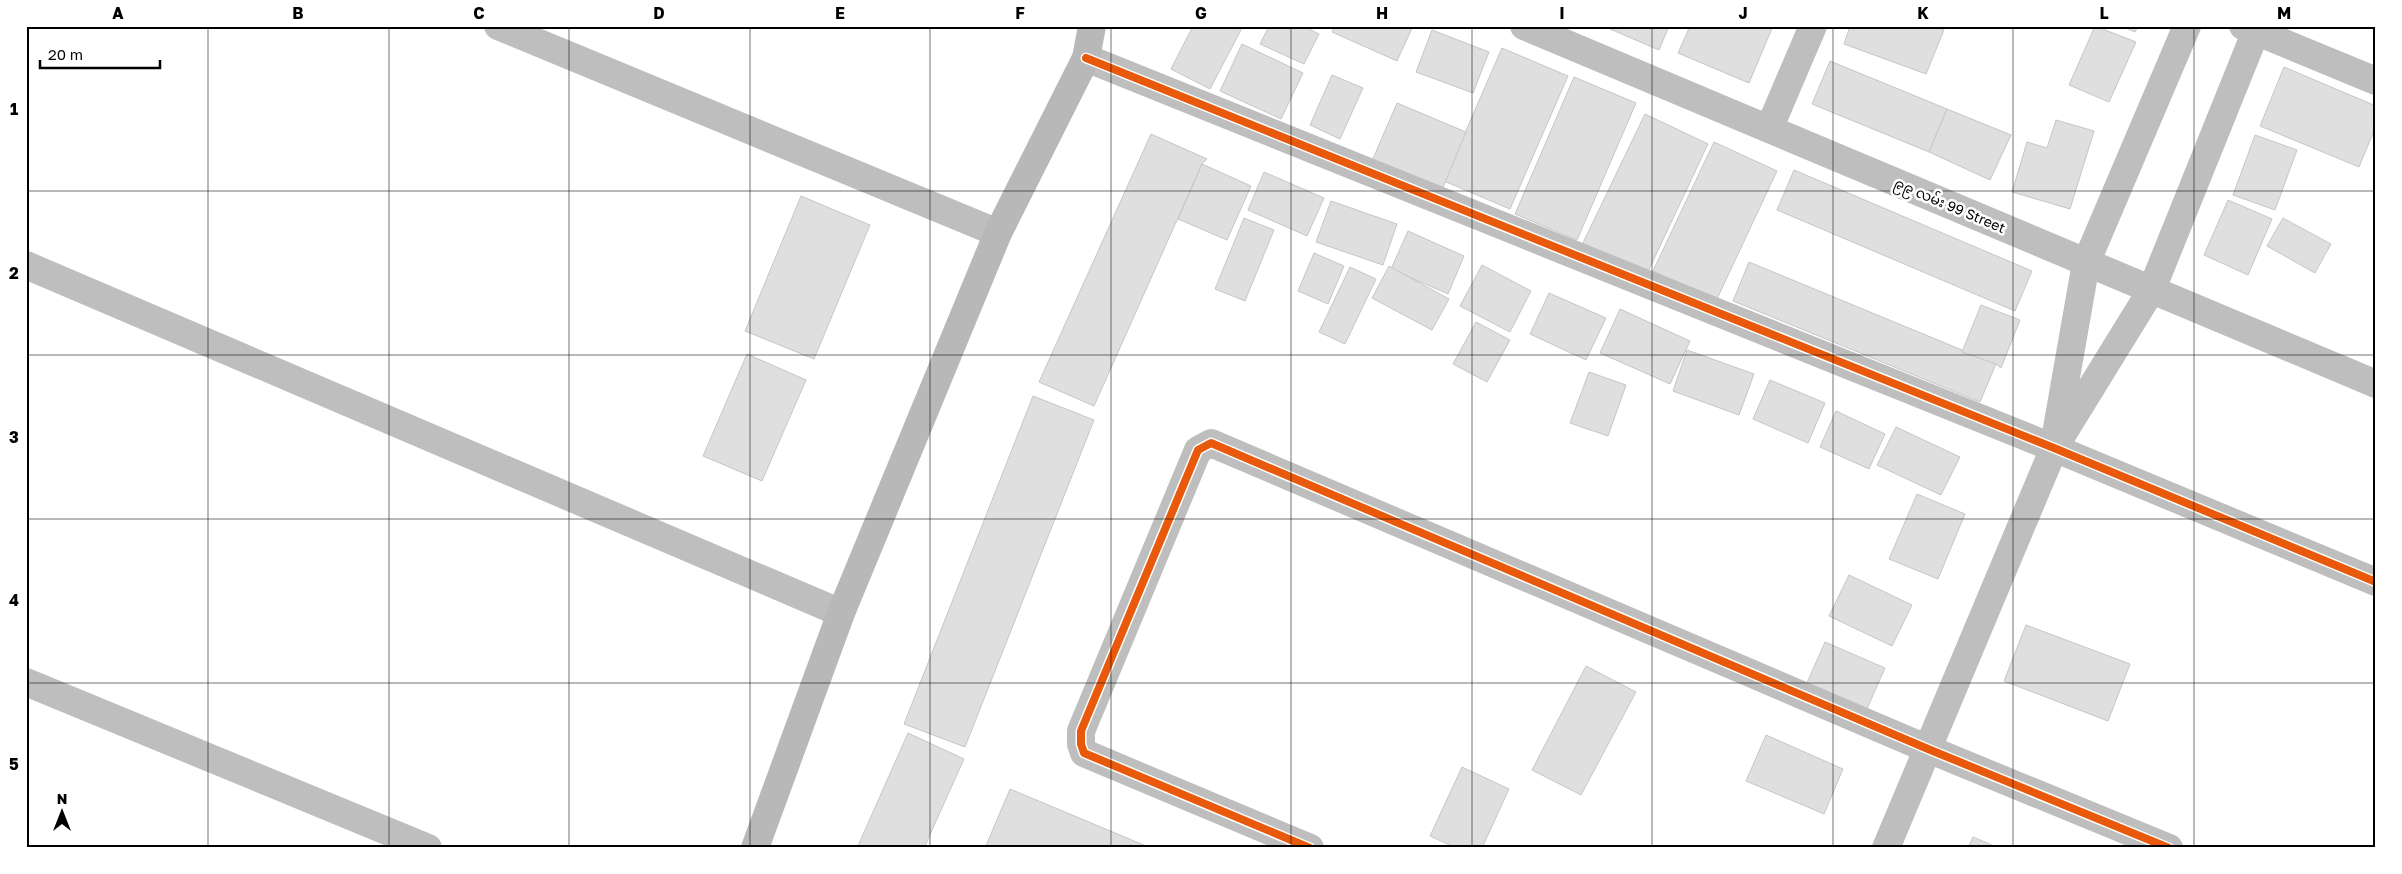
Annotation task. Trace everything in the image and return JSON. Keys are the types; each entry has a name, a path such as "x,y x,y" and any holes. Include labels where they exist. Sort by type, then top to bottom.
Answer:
{"street":[{"path":"498,26 998,233"},
{"path":"755,848 841,613 998,233 1086,58 1092,26"},
{"name":"၉၉ လမ်း 99 Street","path":"1524,26 2376,384"},
{"path":"1769,128 1813,26"},
{"path":"2054,448 2086,263 2188,26"},
{"path":"1886,848 2054,448 2152,289 2252,28 2376,81"},
{"path":"1086,58 2054,448 2376,582"},
{"path":"26,264 841,613"},
{"path":"1310,848 1084,753 1081,744 1081,731 1198,450 1211,443 1928,749 2169,848"},
{"path":"26,682 428,848"}],"building":[{"path":"1193,26 1243,26 1210,89 1171,69"},
{"path":"1269,26 1303,26 1319,34 1304,64 1260,44"},
{"path":"1335,26 1413,26 1397,61 1332,32"},
{"path":"1603,26 1669,26 1659,50"},
{"path":"1690,26 1773,26 1749,83 1678,53"},
{"path":"1850,26 1933,26 1944,30 1926,74 1844,44"},
{"path":"2095,26 2136,42 2109,102 2069,85"},
{"path":"2122,26 2138,26 2135,32"},
{"path":"1432,30 1489,52 1473,93 1416,72"},
{"path":"1242,44 1303,73 1281,119 1220,91"},
{"path":"1502,48 1568,76 1510,209 1444,181"},
{"path":"1830,61 1947,109 1929,152 1812,104"},
{"path":"2284,67 2376,106 2376,126 2359,167 2260,126"},
{"path":"1332,75 1363,88 1340,139 1310,125"},
{"path":"1574,77 1636,103 1577,240 1515,214"},
{"path":"1397,103 1466,132 1442,190 1372,161"},
{"path":"1947,109 2011,135 1990,180 1929,152"},
{"path":"1645,114 1708,144 1645,278 1581,247"},
{"path":"2056,120 2094,131 2070,209 2012,192 2027,142 2047,148"},
{"path":"1151,134 1207,159 1202,164 1094,406 1039,382"},
{"path":"2255,135 2297,150 2275,210 2233,195"},
{"path":"1714,142 1777,171 1716,301 1653,271"},
{"path":"1202,164 1251,186 1227,240 1178,219"},
{"path":"1794,170 2032,271 2015,311 1777,210"},
{"path":"1264,172 1324,198 1307,236 1248,210"},
{"path":"801,196 870,225 814,359 745,331"},
{"path":"2228,200 2272,219 2248,275 2204,255"},
{"path":"1331,201 1397,224 1383,265 1316,242"},
{"path":"1244,218 1274,230 1245,301 1215,289"},
{"path":"2283,218 2331,244 2315,273 2267,246"},
{"path":"1408,231 1464,256 1448,294 1391,269"},
{"path":"1314,253 1344,266 1328,304 1298,291"},
{"path":"1749,262 1996,364 1980,402 1733,301"},
{"path":"1482,265 1531,291 1510,332 1460,306"},
{"path":"1389,266 1449,299 1432,330 1372,298"},
{"path":"1350,267 1376,279 1345,344 1319,332"},
{"path":"1549,293 1606,318 1586,360 1530,334"},
{"path":"1981,305 2020,320 2001,368 1996,364 1962,352"},
{"path":"1620,309 1690,341 1670,384 1600,353"},
{"path":"1476,322 1510,340 1487,382 1453,364"},
{"path":"1687,350 1754,374 1739,415 1673,391"},
{"path":"747,354 806,380 762,481 703,456"},
{"path":"1589,372 1626,385 1608,436 1570,423"},
{"path":"1770,380 1825,403 1808,443 1753,419"},
{"path":"1033,396 1094,420 965,747 904,724"},
{"path":"1836,411 1885,434 1869,469 1820,447"},
{"path":"1896,427 1960,457 1941,495 1877,465"},
{"path":"1917,494 1965,514 1938,579 1889,559"},
{"path":"1849,575 1912,605 1892,646 1829,616"},
{"path":"2026,625 2130,664 2108,721 2004,681"},
{"path":"1825,642 1885,668 1866,711 1806,685"},
{"path":"1586,666 1636,692 1581,795 1532,770"},
{"path":"908,733 964,759 924,848 857,848"},
{"path":"1766,735 1843,769 1824,814 1746,781"},
{"path":"1462,767 1509,789 1482,848 1456,848 1430,836"},
{"path":"1010,789 1151,848 985,848"},
{"path":"1973,837 1999,848 1968,848"}],"cycle path":[{"path":"1086,58 2054,448 2376,582"},
{"path":"1310,848 1084,753 1081,744 1081,731 1198,450 1211,443 1928,749 2169,848"}]}
